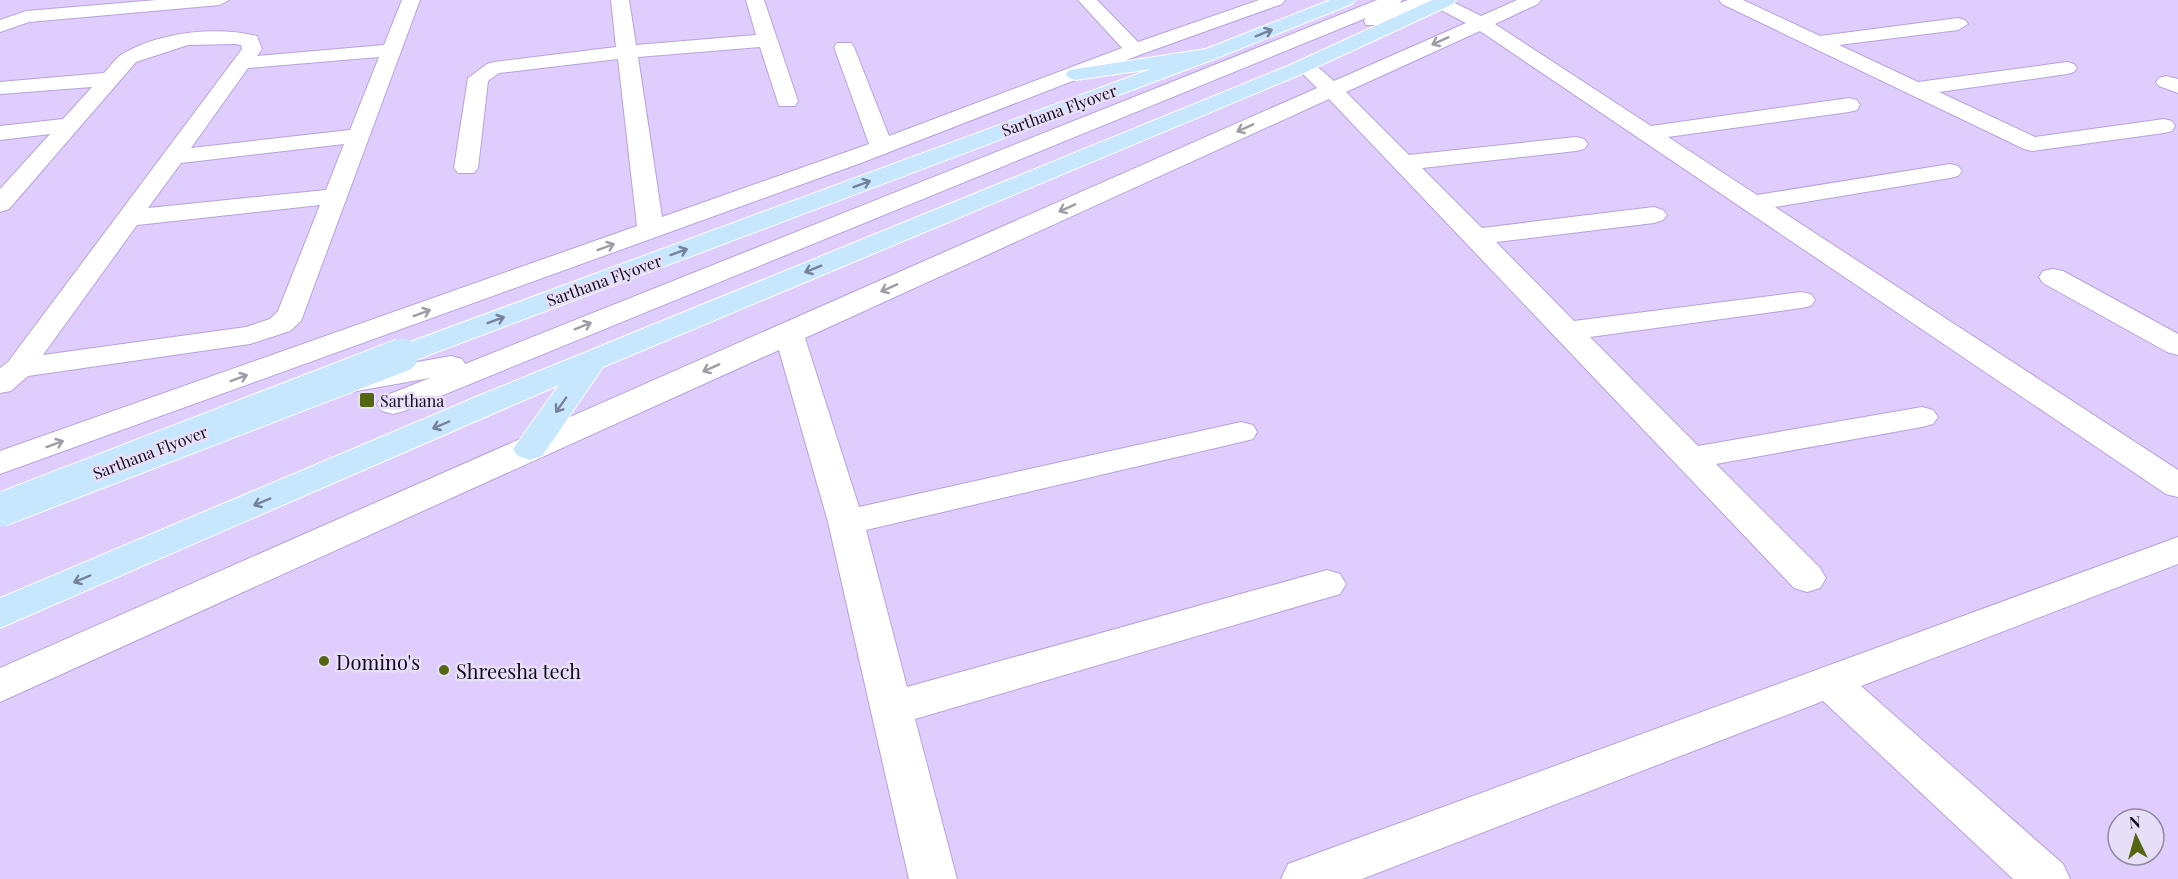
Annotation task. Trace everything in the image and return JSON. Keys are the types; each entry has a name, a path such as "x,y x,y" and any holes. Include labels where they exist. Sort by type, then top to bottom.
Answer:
{"main road":[{"path":"1076,74 1210,54 1346,0"},
{"path":"0,614 494,401 592,351 1305,66 1437,1"},
{"name":"Sarthana Flyover","path":"0,510 402,355 1210,54"},
{"path":"530,449 592,351"}],"street":[{"path":"0,26 26,17 220,0"},
{"path":"9,376 250,335 280,325 291,315 411,0"},
{"path":"620,0 625,52 651,231"},
{"path":"755,0 787,101"},
{"path":"1087,0 1135,50"},
{"path":"0,463 651,231 1274,0"},
{"path":"1393,0 393,404 527,366 592,351 1437,1 1481,22 2178,486"},
{"path":"0,686 1532,0"},
{"path":"1729,0 2032,144 2164,126"},
{"path":"1818,42 1958,24"},
{"path":"0,204 108,79 129,58 150,48 203,38 232,37 250,40 252,49 9,376"},
{"path":"466,168 478,78 482,73 495,68 625,52 768,40"},
{"path":"844,47 882,147"},
{"path":"241,63 392,50"},
{"path":"1305,66 1332,90 1807,578"},
{"path":"1914,89 2067,68"},
{"path":"0,88 108,79"},
{"path":"1647,133 1849,105"},
{"path":"0,133 68,125"},
{"path":"173,157 359,136"},
{"path":"1403,163 1576,144"},
{"path":"1752,203 1950,171"},
{"path":"128,218 336,196"},
{"path":"1475,237 1654,215"},
{"path":"2053,277 2178,346"},
{"path":"1567,331 1801,300"},
{"path":"789,333 846,522 933,879"},
{"path":"101,427 510,355"},
{"path":"1689,458 1922,417"},
{"path":"846,522 1241,432"},
{"path":"1305,879 2178,550"},
{"path":"890,709 1327,584"},
{"path":"1829,682 2046,879"}],"place":[{"name":"Sarthana","path":"367,400"},
{"name":"Domino's","path":"324,661"},
{"name":"Shreesha tech","path":"444,670"}]}
